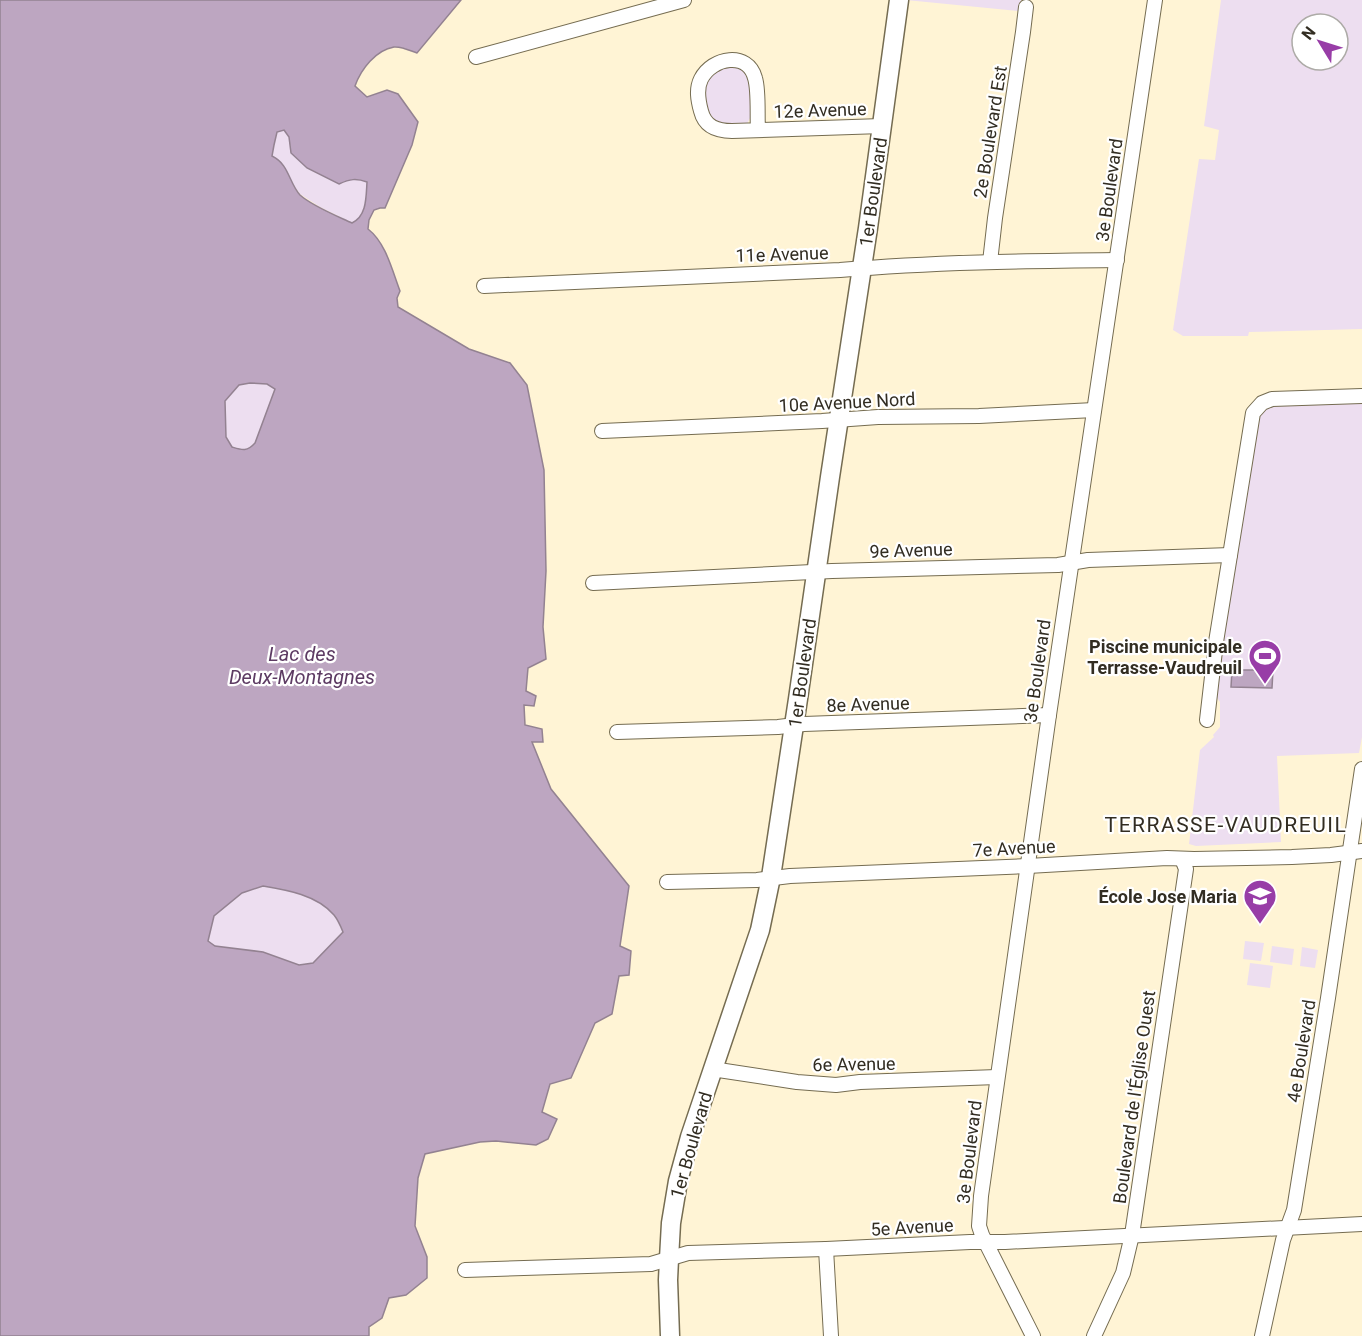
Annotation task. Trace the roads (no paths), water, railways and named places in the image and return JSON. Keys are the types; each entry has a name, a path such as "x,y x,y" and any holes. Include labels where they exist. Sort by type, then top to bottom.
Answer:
{"street":[{"path":"476,57 684,0"},
{"name":"1er Boulevard","path":"670,1336 669,1259 671,1223 678,1181 690,1137 760,930 771,878 862,268 899,0"},
{"name":"3e Boulevard","path":"1033,1336 979,1226 981,1196 1071,563 1155,0"},
{"name":"2e Boulevard Est","path":"990,262 1026,7"},
{"name":"12e Avenue","path":"758,130 756,81 750,68 745,63 732,59 724,60 711,68 701,79 698,93 702,116 706,123 717,130 723,131 758,130 882,126"},
{"name":"11e Avenue","path":"484,286 990,262 1117,260"},
{"path":"1207,720 1216,642 1252,415 1262,403 1272,399 1362,396"},
{"name":"10e Avenue Nord","path":"602,431 878,417 979,416 1094,410"},
{"name":"9e Avenue","path":"593,583 975,566 1058,565 1088,560 1230,555"},
{"name":"8e Avenue","path":"616,732 1049,715"},
{"name":"4e Boulevard","path":"1262,1336 1281,1249 1294,1210 1356,851 1362,769"},
{"name":"7e Avenue","path":"667,882 757,880 1159,858 1331,855 1356,851"},
{"name":"Boulevard de l'Église Ouest","path":"1094,1336 1123,1273 1132,1235 1186,869 1182,859"},
{"name":"6e Avenue","path":"712,1070 823,1084 998,1077"},
{"name":"5e Avenue","path":"465,1270 651,1264 688,1253 826,1249 1362,1224"},
{"path":"826,1249 831,1336"}],"water":[{"name":"Lac des Deux-Montagnes","path":"0,0 461,0 417,53 397,47 381,52 365,67 355,86 367,97 387,90 398,94 418,122 412,145 385,208 374,210 368,229 384,249 391,266 400,291 397,298 398,307 469,349 510,363 527,385 544,470 546,571 543,627 546,659 528,668 526,691 536,696 534,706 524,705 525,725 542,729 543,742 532,742 551,789 629,886 620,946 631,951 629,975 619,976 612,1014 595,1023 571,1078 550,1084 542,1112 557,1119 548,1139 536,1145 496,1141 480,1142 425,1154 418,1178 415,1226 427,1257 427,1278 406,1295 389,1298 382,1318 369,1327 369,1336 0,1336","holes":["284,130 289,137 291,153 307,168 339,184 353,180 367,182 365,206 357,220 352,223 318,207 300,195 282,164 272,156 277,132","267,384 275,389 255,443 244,449 232,447 226,437 225,401 239,385","263,886 301,894 327,908 343,932 313,963 299,965 263,952 215,946 208,941 214,916 242,893"]},
{"path":"1232,670 1273,670 1272,688 1231,687"}],"place":[{"name":"Piscine municipale Terrasse-Vaudreuil","path":"1265,685"},
{"name":"École Jose Maria","path":"1260,925"}],"district":[{"name":"TERRASSE-VAUDREUIL","path":"1226,825"}]}
